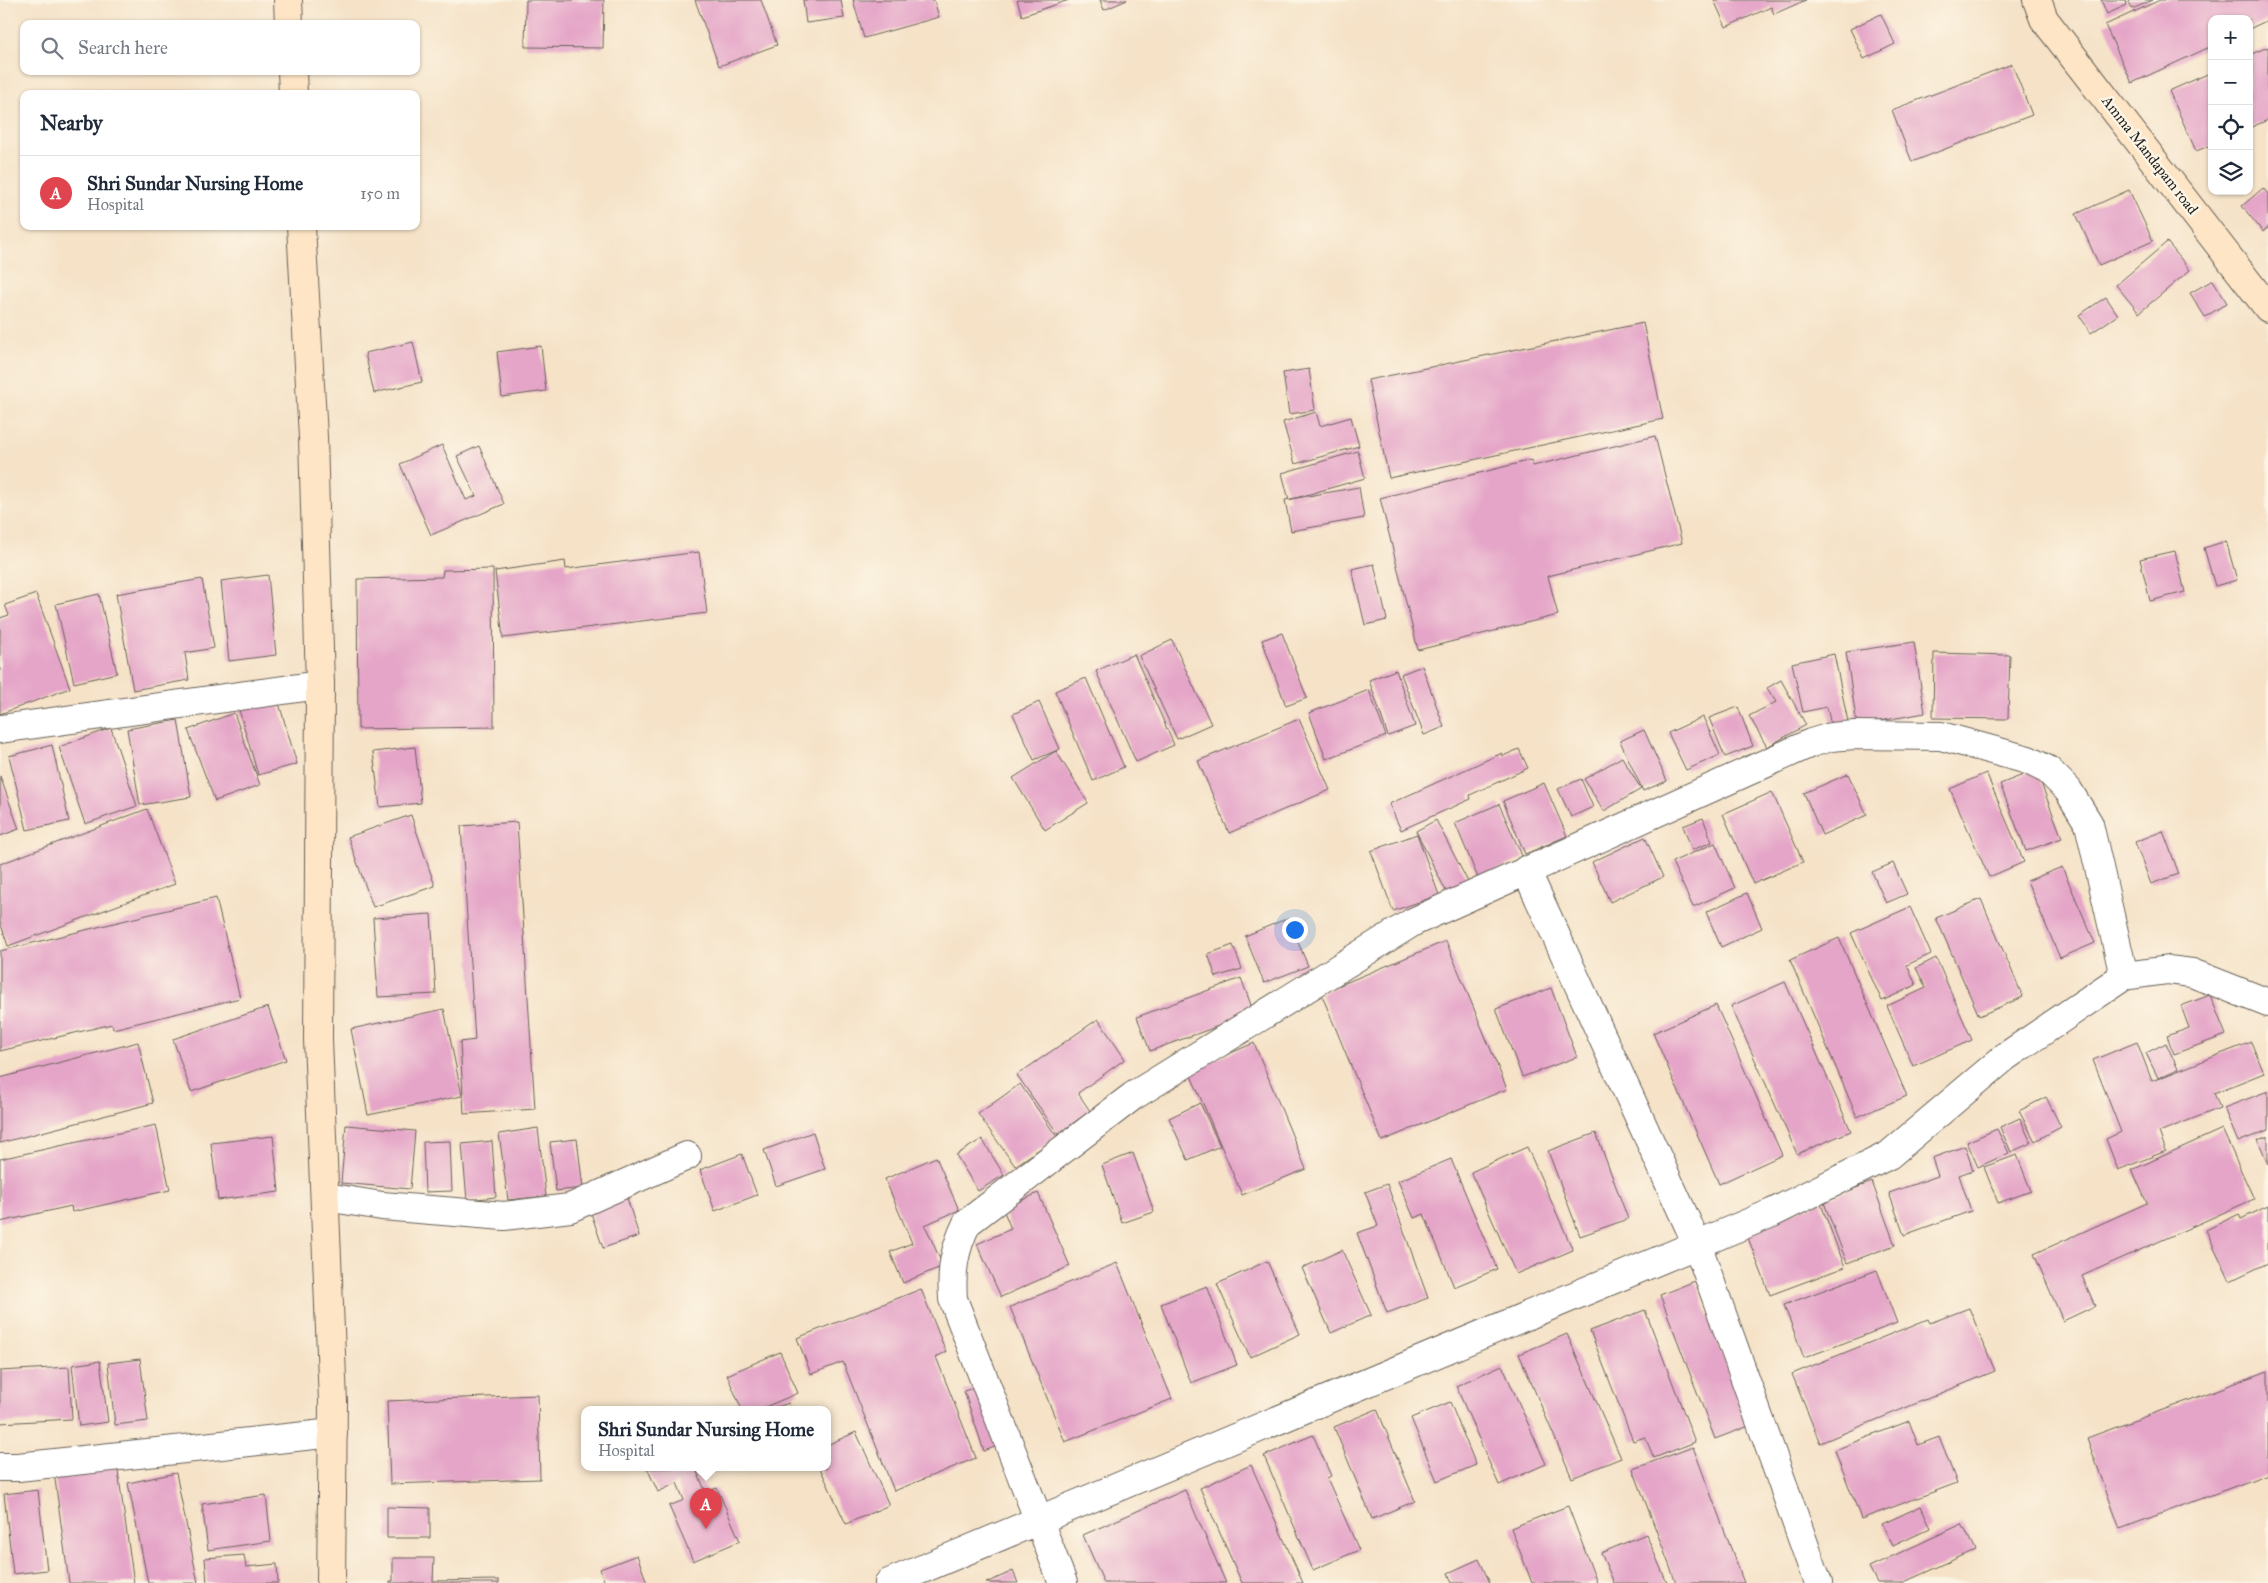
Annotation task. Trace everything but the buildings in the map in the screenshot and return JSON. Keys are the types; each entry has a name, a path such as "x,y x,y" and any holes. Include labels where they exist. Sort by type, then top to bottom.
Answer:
{"street":[{"path":"288,0 289,20"},
{"name":"Amma Mandapam road","path":"2037,0 2044,19 2268,307"},
{"path":"292,75 293,90"},
{"path":"301,230 313,437 320,685 318,1040 333,1402 331,1583"},
{"path":"0,729 320,685"},
{"path":"1062,1583 953,1299 952,1282 957,1245 967,1223 1133,1096 1413,922 1811,743 1831,737 1854,735 1950,738 2039,764 2054,774 2068,790 2083,811 2095,844 2124,976"},
{"path":"1526,870 1698,1244 1818,1583"},
{"path":"889,1583 1772,1213 1889,1155 2005,1057 2124,976 2168,970 2192,973 2268,1003"},
{"path":"326,1206 382,1206 504,1216 570,1208 687,1156"},
{"path":"0,1467 28,1466 333,1433"}],"place":[{"name":"Shri Sundar Nursing Home","path":"706,1529"}]}
